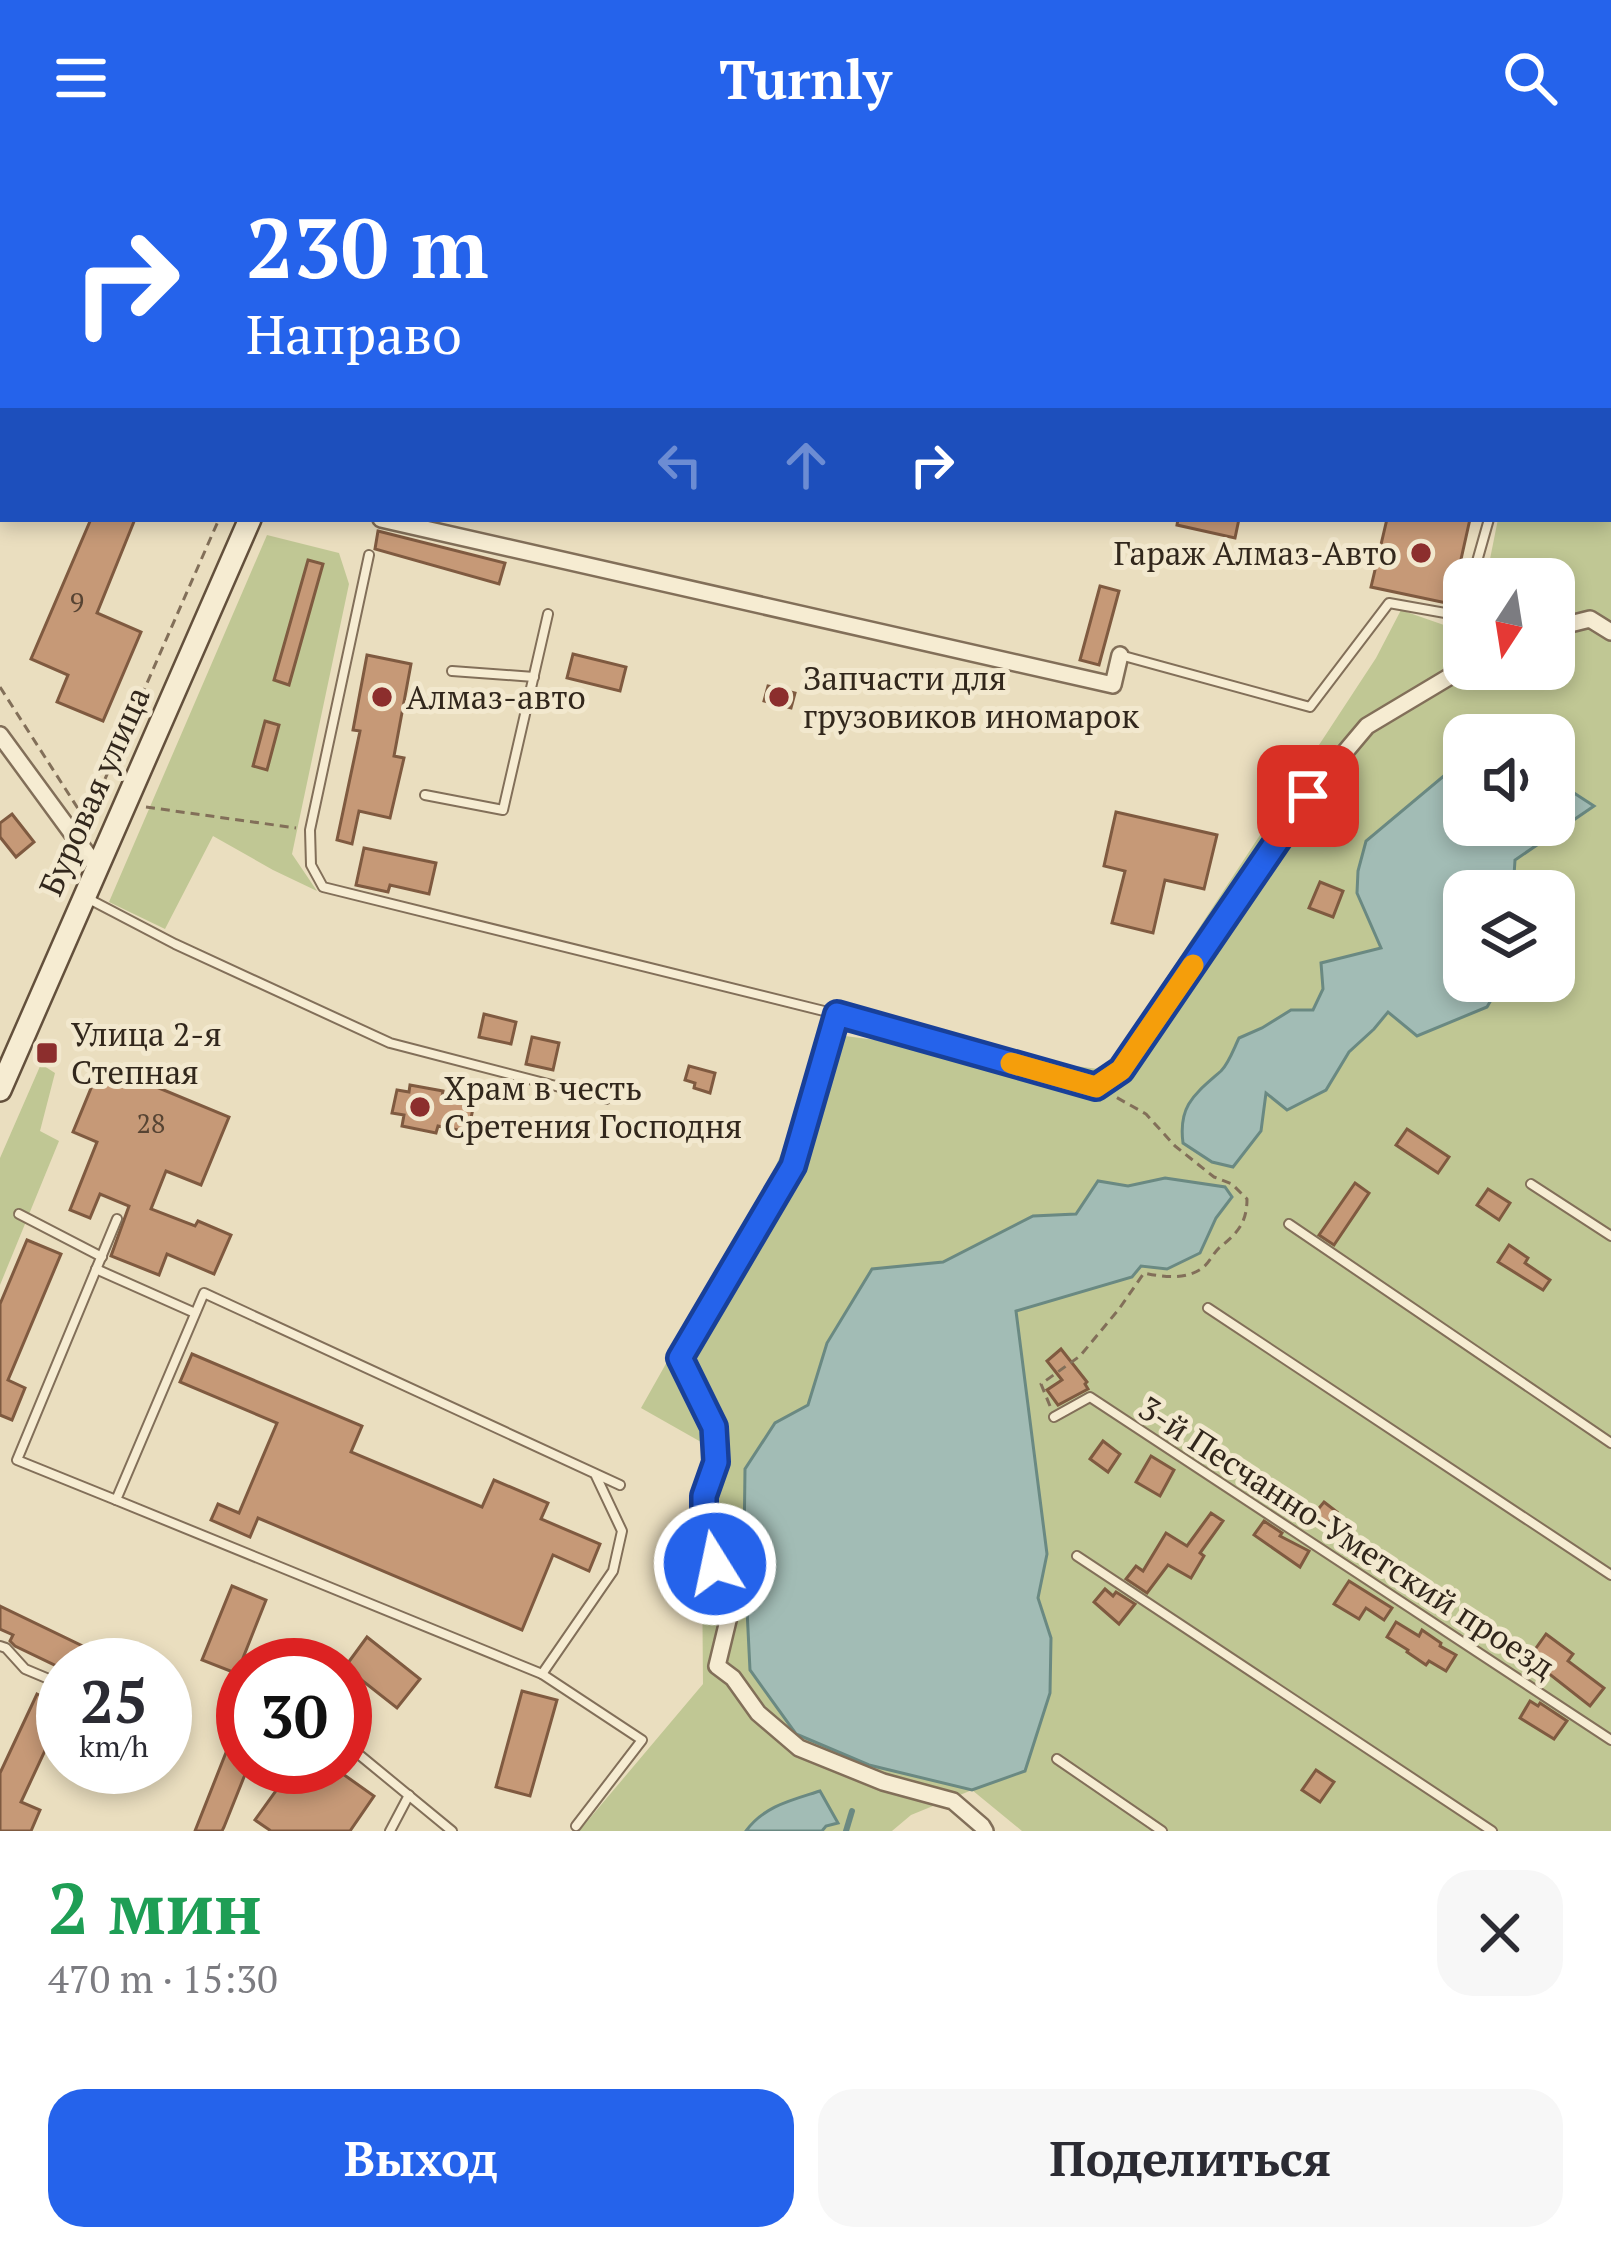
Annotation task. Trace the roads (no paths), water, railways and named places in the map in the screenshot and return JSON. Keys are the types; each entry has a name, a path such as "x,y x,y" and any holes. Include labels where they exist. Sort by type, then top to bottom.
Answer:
{"main road":[{"name":"Буровая улица","path":"0,1090 10,1039 84,897 249,522"}],"street":[{"path":"394,522 1113,685 1120,655"},
{"path":"1575,623 1590,619 1611,632"},
{"path":"985,1831 953,1801 883,1781 799,1748 758,1713 734,1678 717,1666 732,1604 704,1525 704,1496 716,1462 714,1427 680,1358 793,1166 837,1014 1096,1087 1121,1070 1308,796 1366,726 1443,680"},
{"path":"0,735 96,866"}],"lane":[{"path":"1478,558 1488,522"},
{"path":"369,555 310,830 311,865 322,886 837,1014"},
{"path":"1120,655 1310,707 1389,603 1443,613"},
{"path":"425,794 503,810 548,614"},
{"path":"452,671 534,677"},
{"path":"84,897 390,1043 606,1100"},
{"path":"1531,1184 1611,1236"},
{"path":"20,1214 102,1257"},
{"path":"117,1220 17,1460 542,1674 642,1740 576,1826"},
{"path":"1288,1224 1611,1443"},
{"path":"96,1269 195,1313"},
{"path":"116,1500 204,1293 620,1485"},
{"path":"1208,1308 1611,1575"},
{"name":"3-й Песчанно-Уметский проезд","path":"1054,1417 1090,1397 1611,1740"},
{"path":"542,1674 613,1571 622,1531 596,1474"},
{"path":"1077,1556 1492,1831"},
{"path":"0,1646 36,1674"},
{"path":"1058,1760 1162,1831"},
{"path":"372,1764 452,1831"},
{"path":"390,1831 409,1795"}],"water":[{"path":"1443,777 1443,846 1535,846 1515,860 1514,870 1443,870 1443,1002 1490,1002 1417,1036 1388,1012 1349,1052 1326,1090 1287,1110 1266,1093 1261,1131 1233,1167 1212,1162 1183,1143 1183,1119 1196,1094 1224,1068 1239,1038 1291,1010 1313,1010 1323,989 1321,963 1381,948 1357,893 1366,841"},
{"path":"1575,794 1594,806 1575,819"},
{"path":"1165,1178 1225,1187 1232,1197 1200,1253 1167,1269 1141,1266 1132,1277 1016,1311 1047,1554 1038,1598 1051,1638 1050,1693 1025,1771 972,1790 869,1765 796,1734 750,1670 745,1469 775,1423 808,1405 827,1343 872,1269 943,1262 1033,1216 1076,1214 1098,1181 1128,1186"},
{"path":"820,1791 838,1823 822,1831 746,1831 770,1810"}],"waterway":[{"path":"846,1831 852,1811"}],"place":[{"name":"Гараж Алмаз-Авто","path":"1421,553"},
{"name":"Алмаз-авто","path":"382,697"},
{"name":"Запчасти для грузовиков иномарок","path":"779,697"},
{"name":"Улица 2-я Степная","path":"47,1053"},
{"name":"Храм в честь Сретения Господня","path":"420,1107"}]}
